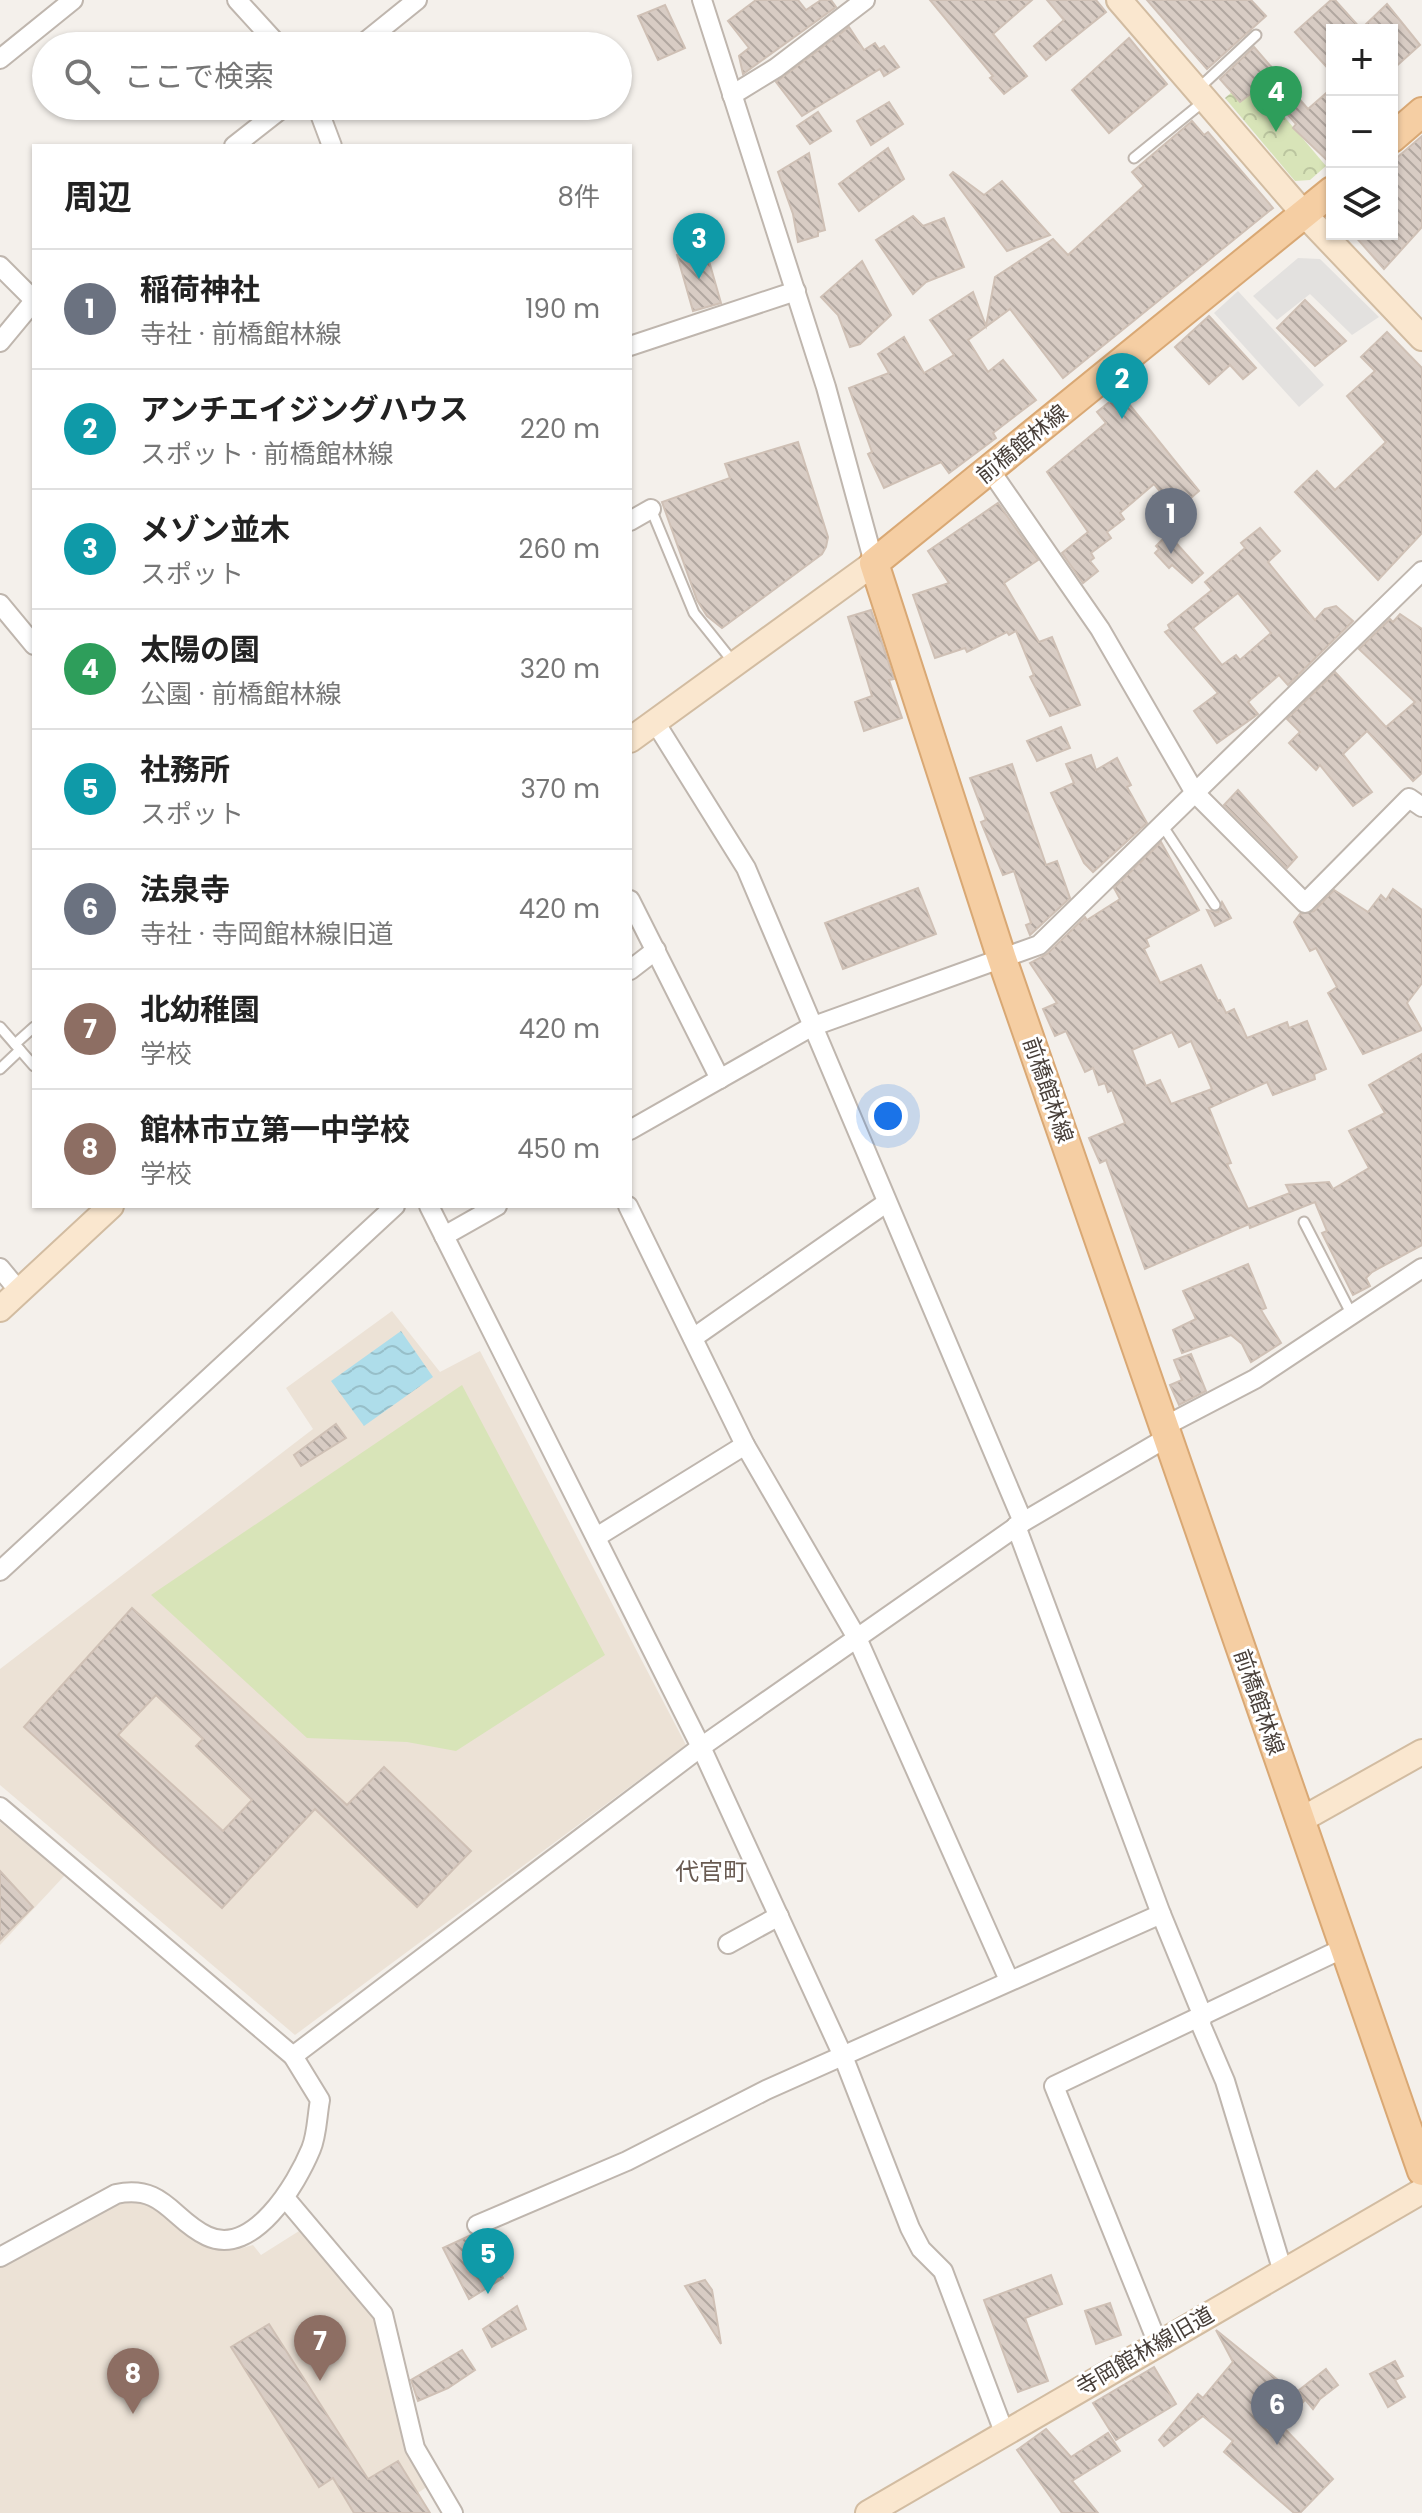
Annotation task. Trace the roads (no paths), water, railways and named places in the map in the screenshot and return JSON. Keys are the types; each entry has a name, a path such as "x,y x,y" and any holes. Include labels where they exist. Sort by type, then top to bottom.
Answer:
{"main road":[{"path":"1398,133 1422,112"},
{"name":"前橋館林線","path":"1326,196 874,563 1002,959 1299,1821 1420,2161"}],"street":[{"path":"33,32 73,0"},
{"path":"237,0 266,32"},
{"path":"377,32 417,0"},
{"path":"632,739 874,563 796,291 702,0"},
{"path":"732,95 776,68 865,0"},
{"path":"1119,0 1305,215 1422,338"},
{"path":"0,59 32,33"},
{"path":"237,144 267,120"},
{"path":"322,120 331,144"},
{"path":"0,266 32,298"},
{"path":"632,345 796,291"},
{"path":"0,342 32,302"},
{"path":"990,470 1100,629 1195,793 1305,903 1409,798 1422,807"},
{"path":"632,520 651,509"},
{"path":"632,1129 811,1027 1039,945 1422,571"},
{"path":"0,604 32,643"},
{"path":"655,722 746,868 1020,1524 1161,1914 1202,2014 1201,2025 1225,2081 1283,2272"},
{"path":"632,904 720,1079"},
{"path":"632,968 656,950"},
{"path":"693,1338 886,1203"},
{"path":"0,1309 109,1208"},
{"path":"0,1571 393,1208"},
{"path":"430,1208 598,1536 701,1747 843,2056 910,2228 921,2249 943,2271 1004,2432"},
{"path":"444,1236 493,1208"},
{"path":"629,1208 745,1445 857,1638 1009,1980"},
{"path":"0,1268 19,1291"},
{"path":"293,2056 701,1747 1020,1524 1255,1379 1422,1268"},
{"path":"598,1536 745,1445"},
{"path":"1299,1821 1422,1752"},
{"path":"0,1807 293,2056 320,2100 312,2146 286,2199 245,2235 232,2241 207,2236 172,2207 147,2194 130,2191 116,2194 0,2257"},
{"path":"477,2225 627,2161 766,2090 1161,1914"},
{"path":"728,1944 779,1916"},
{"path":"1158,2344 1054,2086 1346,1947"},
{"name":"寺岡館林線旧道","path":"881,2510 1004,2432 1422,2191"},
{"path":"286,2199 383,2314 415,2448 453,2513"}],"lane":[{"path":"1134,158 1201,95 1256,35"},
{"path":"651,509 694,613 734,663"},
{"path":"1162,825 1215,905"},
{"path":"0,1027 32,1064"},
{"path":"0,1069 32,1029"},
{"path":"1304,1222 1352,1315"}],"water":[{"path":"401,1331 433,1377 364,1426 331,1381"}],"place":[{"name":"太陽の園","path":"1276,132"},
{"name":"メゾン並木","path":"699,279"},
{"name":"アンチエイジングハウス","path":"1122,419"},
{"name":"稲荷神社","path":"1171,554"},
{"name":"社務所","path":"488,2294"},
{"name":"北幼稚園","path":"320,2381"},
{"name":"館林市立第一中学校","path":"133,2414"},
{"name":"法泉寺","path":"1277,2445"}],"district":[{"name":"代官町","path":"711,1871"}]}
